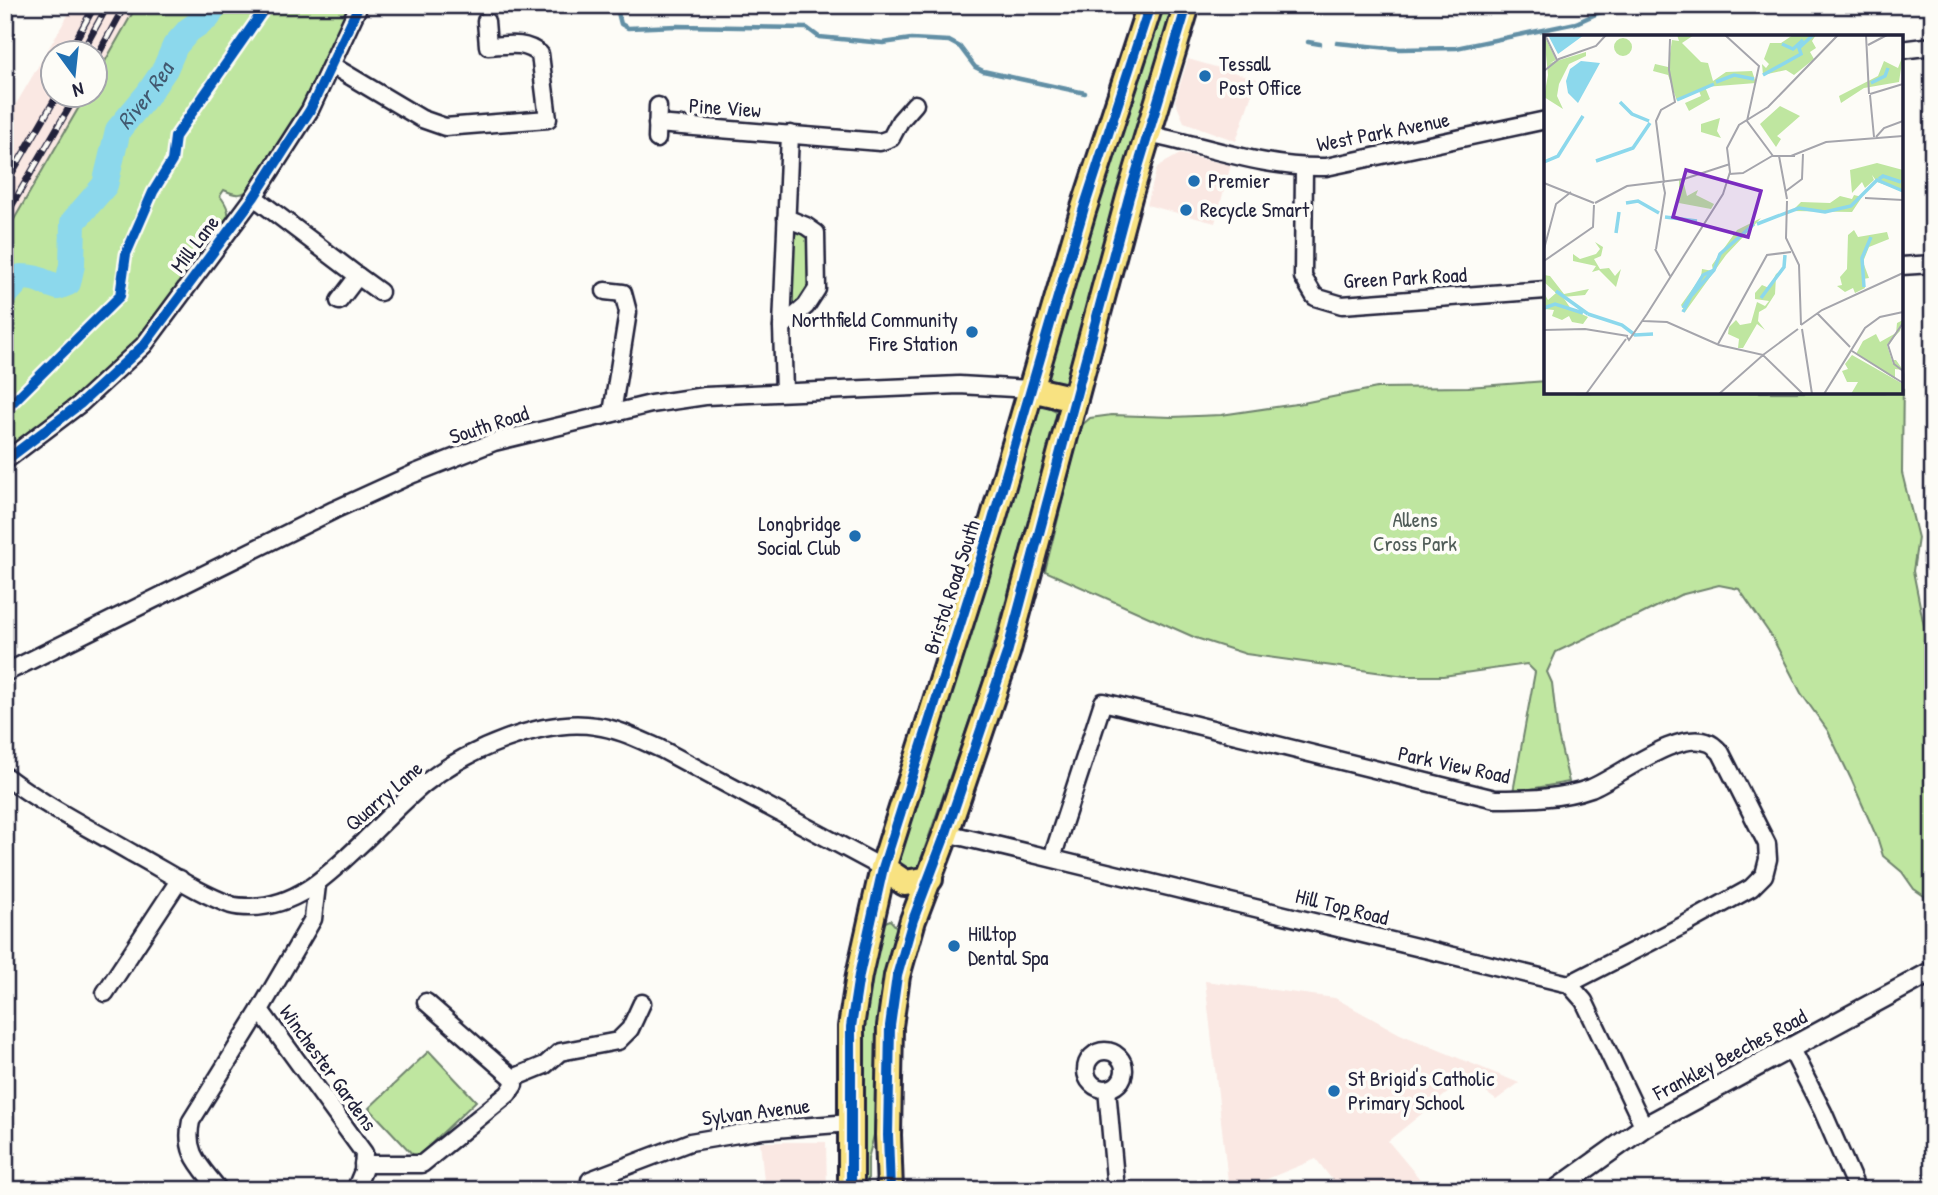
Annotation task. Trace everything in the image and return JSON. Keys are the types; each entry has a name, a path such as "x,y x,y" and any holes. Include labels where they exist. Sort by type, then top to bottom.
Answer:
{"highway":[{"name":"Bristol Road South","path":"851,1190 852,1027 859,975 883,868 990,530 1083,211 1150,5"},
{"path":"890,1190 890,1026 897,976 1007,653 1147,134 1187,5"},
{"path":"1031,389 1075,400"},
{"path":"883,868 905,883 930,879"},
{"path":"873,912 894,910 914,920"},
{"path":"878,1190 877,1172 888,1135"}],"street":[{"name":"Mill Lane","path":"5,461 80,404 144,345 254,197 310,110 359,5"},
{"path":"486,21 488,46 515,44 531,47 540,54 550,136"},
{"path":"1903,50 1933,46"},
{"path":"332,66 422,120 445,127 548,119"},
{"name":"Pine View","path":"658,106 657,132 790,134 896,145 900,121 915,104"},
{"name":"West Park Avenue","path":"1147,134 1222,153 1304,168 1326,167 1544,121"},
{"path":"784,391 782,327 790,134"},
{"name":"Green Park Road","path":"1304,168 1303,277 1315,296 1342,305 1544,290"},
{"path":"254,197 380,292"},
{"path":"782,327 806,306 817,289 816,233 786,218"},
{"path":"1903,266 1933,264"},
{"path":"339,301 358,276"},
{"path":"605,291 623,293 628,312 612,414"},
{"name":"South Road","path":"5,673 217,567 413,474 494,442 612,414 705,396 959,385 1031,389"},
{"name":"Park View Road","path":"1052,858 1103,702 1495,799 1549,798 1590,788 1671,746 1691,741 1709,743 1721,753 1767,844 1768,859 1764,874 1751,888 1569,984"},
{"name":"Quarry Lane","path":"5,776 31,796 180,879 233,906 250,907 293,898 317,885 425,783 498,742 562,725 595,726 627,734 660,749 883,868"},
{"name":"Hill Top Road","path":"946,833 1569,984"},
{"path":"105,993 180,879"},
{"name":"Winchester Gardens","path":"219,1190 190,1152 187,1137 191,1121 313,919 317,885"},
{"name":"Frankley Beeches Road","path":"1556,1190 1644,1127 1933,971"},
{"path":"1569,984 1584,1001 1644,1127"},
{"path":"363,1164 422,1164 508,1094 514,1085 513,1078 426,1002"},
{"path":"513,1078 545,1065 560,1052 618,1041 630,1028 642,1003"},
{"name":"Winchester Gardens","path":"260,1010 364,1153 363,1171 355,1190"},
{"path":"1791,1049 1823,1112 1857,1190"},
{"path":"1107,1089 1116,1190"},
{"name":"Sylvan Avenue","path":"590,1180 690,1142 762,1130 850,1123"}],"shaded area":[{"path":"74,5 137,5 108,56 108,38 55,38"},
{"path":"1188,59 1257,79 1236,141 1184,122 1175,101"},
{"path":"38,67 38,108 78,108 5,235 5,123"},
{"path":"1180,154 1231,165 1215,223 1147,205 1157,167"},
{"name":"St Brigid's Catholic Primary School","path":"1205,981 1335,998 1400,1034 1519,1083 1496,1100 1466,1078 1388,1141 1429,1190 1340,1190 1316,1159 1240,1190 1229,1190"},
{"path":"760,1142 826,1142 827,1190 765,1190"}],"green space":[{"path":"137,5 351,5 305,105 252,187 239,194 224,190 220,196 228,209 226,225 153,325 116,364 5,457 5,235 78,108 108,108 108,56"},
{"path":"1157,5 1181,5 1066,387 1040,379"},
{"path":"792,229 809,231 813,287 799,307 791,309"},
{"name":"Allens Cross Park","path":"1544,381 1544,394 1903,394 1902,473 1918,538 1913,571 1933,685 1933,919 1924,896 1883,856 1828,731 1801,693 1772,637 1739,589 1719,585 1680,595 1556,652 1547,672 1552,683 1558,735 1569,782 1513,792 1535,672 1527,664 1443,676 1405,676 1246,654 1196,638 1045,571 1081,426 1090,418 1112,415 1221,415 1303,403 1377,388 1468,387"},
{"path":"1043,404 1060,413 980,691 916,873 907,874 892,859 1034,405"},
{"path":"890,920 900,931 879,1030 874,1135 868,1159 868,1190 857,1190 859,1018 874,927"},
{"path":"429,1051 476,1101 416,1158 369,1108"}],"waterway":[{"name":"River Rea","path":"5,295 21,277 58,287 68,283 72,265 73,222 105,185 118,130 165,69 175,46 189,30 208,17 215,5"},
{"path":"616,5 621,24 628,28 807,28 819,37 883,43 911,39 949,41 960,47 975,67 983,71 1085,93"},
{"path":"1337,43 1400,49 1456,48 1576,23 1624,5"},
{"path":"1308,42 1320,44"}],"railway":[{"path":"77,38 95,5"},
{"path":"90,38 108,5"},
{"path":"107,38 125,5"},
{"path":"5,185 50,108"},
{"path":"5,217 69,108"}],"cycle path":[{"path":"5,410 120,296 126,254 153,192 172,161 175,137 267,5"},
{"path":"5,461 80,404 144,345 254,197 310,110 359,5"},
{"path":"851,1190 851,1027 859,975 883,868 990,530 1083,211 1150,5"},
{"path":"890,1190 890,1026 897,976 913,920 946,833 1007,653 1129,197 1187,5"}],"place":[{"name":"Tessall Post Office","path":"1205,76"},
{"name":"Premier","path":"1194,181"},
{"name":"Recycle Smart","path":"1186,210"},
{"name":"Northfield Community Fire Station","path":"972,332"},
{"name":"Longbridge Social Club","path":"855,536"},
{"name":"Hilltop Dental Spa","path":"954,946"},
{"name":"St Brigid's Catholic Primary School","path":"1334,1091"}]}
